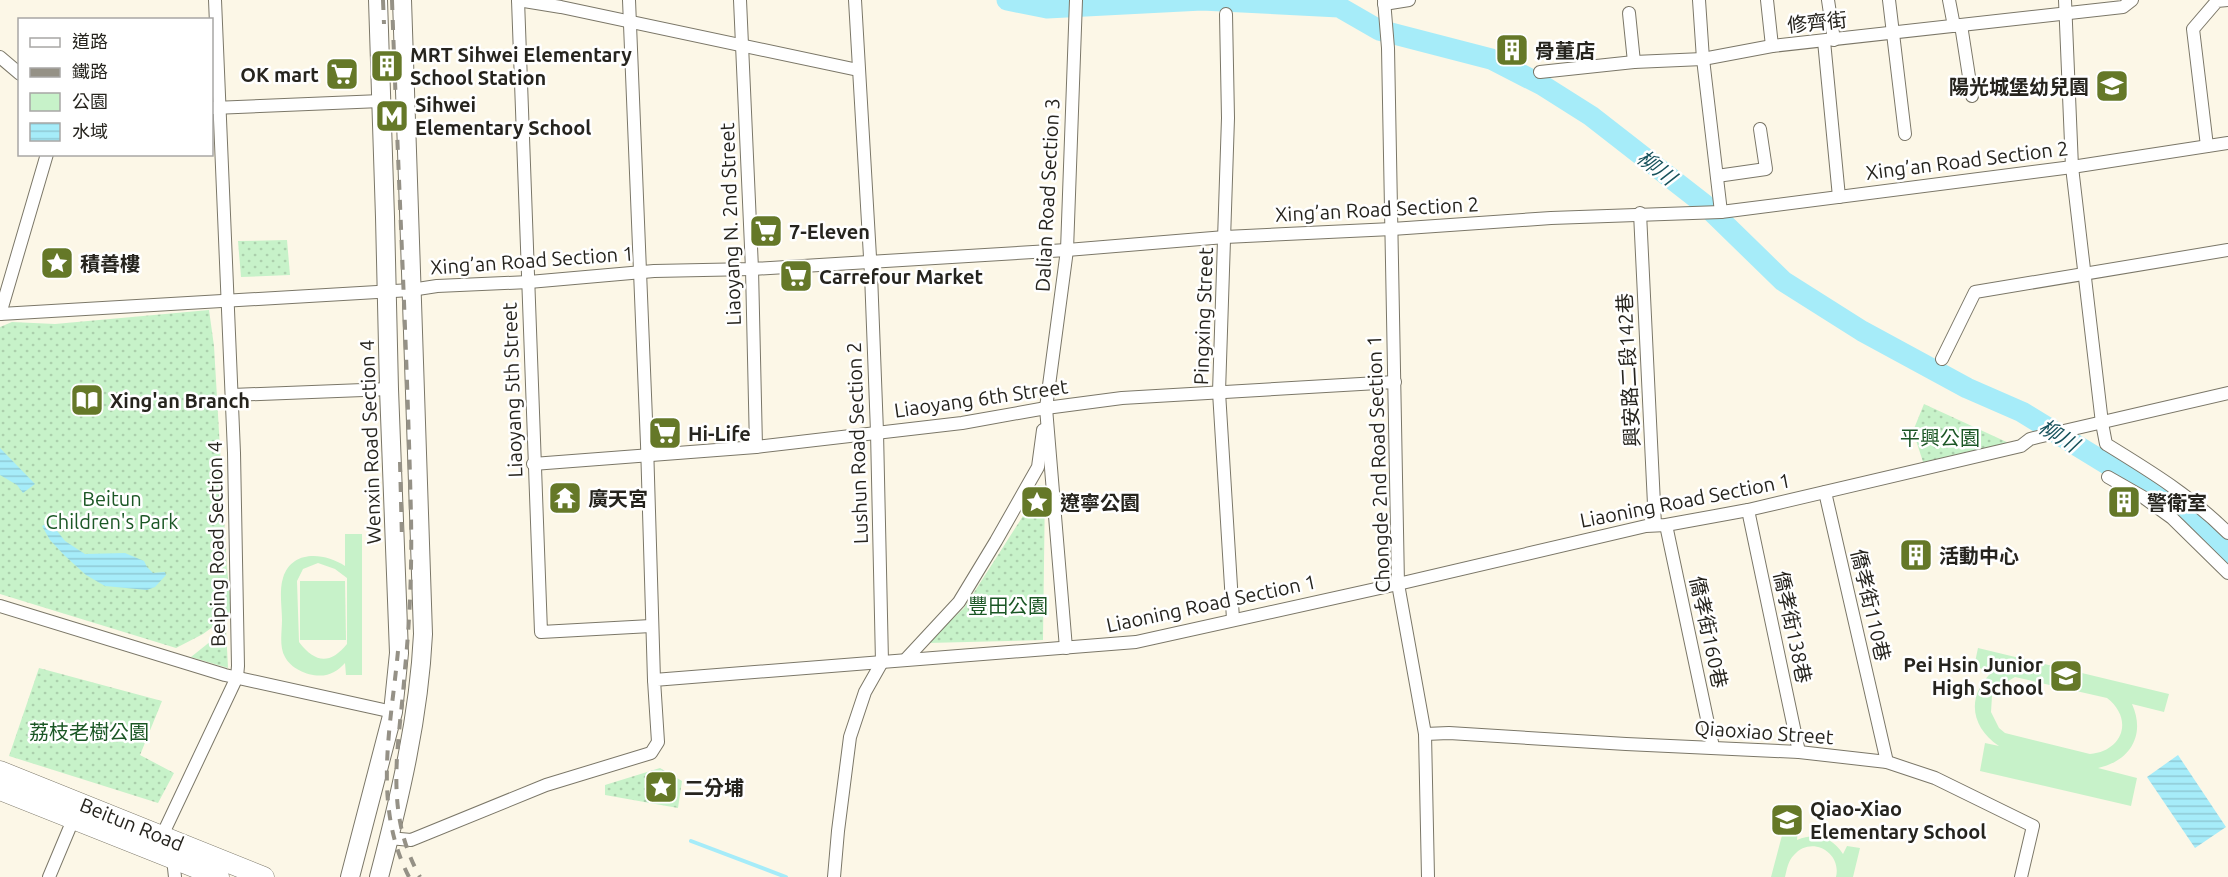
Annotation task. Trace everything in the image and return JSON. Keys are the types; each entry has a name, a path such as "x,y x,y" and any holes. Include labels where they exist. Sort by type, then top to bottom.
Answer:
{"main road":[{"name":"Wenxin Road Section 4","path":"350,877 393,712 400,637 389,389 378,0"},
{"path":"379,877 412,734 422,672 423,634 402,0"},
{"name":"Beitun Road","path":"0,771 77,811 158,844 264,877"},
{"name":"Beitun Road","path":"0,790 77,811"},
{"name":"Beitun Road","path":"158,844 174,868 219,877"}],"street":[{"name":"Beiping Road Section 4","path":"158,844 237,677 238,666 232,395 216,108 215,0"},
{"path":"518,0 741,44 858,70"},
{"name":"Liaoyang 5th Street","path":"518,0 529,282 533,464 541,632 651,626"},
{"path":"389,838 411,840 546,785 651,753 658,742 651,626 647,454 629,0"},
{"name":"Liaoyang N. 2nd Street","path":"740,0 752,268 756,447"},
{"name":"Lushun Road Section 2","path":"855,0 871,262 882,662"},
{"name":"Dalian Road Section 3","path":"907,658 959,602 1038,467 1067,250 1076,0"},
{"path":"1385,6 1409,0"},
{"path":"1700,0 1703,59 1717,177 1716,212"},
{"path":"1767,0 1772,46"},
{"path":"1828,0 1839,196"},
{"path":"1889,0 1905,134"},
{"path":"1950,0 1972,96"},
{"path":"2065,0 2072,167 2106,444 2173,485 2206,511 2228,533"},
{"name":"修齊街","path":"1540,72 1634,62 1703,59 1772,46 2123,7 2132,0"},
{"path":"2207,146 2193,29 2217,1 2228,0"},
{"name":"Chongde 2nd Road Section 1","path":"1385,6 1388,48 1398,584 1425,734 1428,877"},
{"path":"1629,13 1634,62"},
{"name":"Pingxing Street","path":"1226,14 1228,118 1219,392 1233,620"},
{"path":"0,57 18,72"},
{"path":"216,108 381,101"},
{"path":"1717,177 1766,169 1760,129"},
{"name":"Xing’an Road Section 2","path":"1067,250 1225,237 1640,213 1716,212 2072,167 2228,143"},
{"path":"0,314 46,156"},
{"name":"興安路二段142巷","path":"1640,213 1661,525"},
{"name":"Xing’an Road Section 1","path":"0,314 411,290 437,286 529,282 639,272 871,262 1067,250"},
{"path":"1942,359 1975,292 2228,250"},
{"name":"Liaoyang 6th Street","path":"533,464 756,447 962,423 1046,408 1122,398 1395,382"},
{"path":"232,395 389,389"},
{"path":"2102,423 2228,393"},
{"name":"Dalian Road Section 3","path":"1046,408 1065,648"},
{"name":"Liaoning Road Section 1","path":"654,680 882,662 907,658 1136,642 1398,584 1572,542 1748,510 2021,446 2037,437 2102,423"},
{"path":"2108,477 2143,497 2172,518 2228,573"},
{"name":"僑孝街110巷","path":"1825,492 1887,762"},
{"name":"僑孝街138巷","path":"1748,510 1799,752"},
{"name":"僑孝街160巷","path":"1661,525 1713,747"},
{"path":"0,606 237,677 393,712"},
{"path":"834,877 850,737 865,692 882,662"},
{"name":"Qiaoxiao Street","path":"1425,734 1449,733 1799,752 1887,762 1935,778 2033,826 2021,877"},
{"path":"49,877 77,811"}],"green space":[{"path":"287,240 290,275 241,277 238,241"},
{"name":"Beitun Children's Park","path":"209,310 214,346 231,605 229,615 203,634 176,648 0,594 0,327 12,322 55,324"},
{"name":"平興公園","path":"1924,404 2024,450 1924,465 1913,431"},
{"name":"豐田公園","path":"1038,485 1045,486 1043,640 927,643 964,608 1023,516"},
{"path":"345,534 362,534 362,675 346,675 345,663 328,675 307,674 289,662 282,649 283,578 287,569 294,562 310,556 328,558 345,566","holes":["318,563 335,569 347,578 347,644 335,656 323,659 311,654 299,642 297,581 303,569"]},
{"path":"300,581 345,581 346,640 300,640"},
{"path":"226,629 228,668 191,657"},
{"path":"1978,648 2169,694 2164,712 2132,704 2137,726 2132,745 2119,759 2098,768 2137,778 2131,806 1980,771 1985,743 1999,746 1982,730 1975,710 1978,690 1993,671 1974,667","holes":["2015,677 2107,698 2120,715 2121,733 2110,747 2090,754 2005,733 1999,728 1991,712 1992,696 1998,687"]},
{"name":"荔枝老樹公園","path":"39,668 162,701 140,755 174,773 158,803 9,756"},
{"path":"660,768 682,781 678,808 605,795 605,785"},
{"path":"1785,824 1798,828 1797,840 1817,836 1829,840 1843,854 1847,846 1860,848 1853,877 1836,877 1837,868 1830,854 1824,849 1809,846 1801,849 1792,857 1785,877 1771,877"}],"water":[{"path":"0,448 35,484 23,493 17,485 0,475"},
{"path":"50,522 65,541 85,554 125,553 144,561 153,573 165,572 166,575 155,587 147,590 105,586 86,575 50,540 42,526"},
{"path":"2178,755 2226,827 2195,848 2147,777"}],"waterway":[{"name":"柳川","path":"1007,0 1047,8 1202,0 1339,7 1379,30 1491,59 1542,85 1591,116 1704,204 1783,281 1862,331 1967,388 2022,412 2182,510 2228,554"},
{"path":"691,841 786,877"}],"railway":[{"path":"383,0 384,24"},
{"path":"392,0 411,535 408,631 396,775 401,826 408,852 420,877"},
{"path":"400,462 402,540"},
{"path":"398,651 389,737 387,794 398,850 409,877"}],"place":[{"name":"骨董店","path":"1512,50"},
{"name":"MRT Sihwei Elementary School Station","path":"387,66"},
{"name":"OK mart","path":"342,74"},
{"name":"陽光城堡幼兒園","path":"2112,86"},
{"name":"Sihwei Elementary School","path":"392,116"},
{"name":"7-Eleven","path":"766,231"},
{"name":"積善樓","path":"57,263"},
{"name":"Carrefour Market","path":"796,276"},
{"name":"Xing'an Branch","path":"87,400"},
{"name":"Hi-Life","path":"665,433"},
{"name":"廣天宮","path":"565,498"},
{"name":"遼寧公園","path":"1037,502"},
{"name":"警衛室","path":"2124,502"},
{"name":"活動中心","path":"1916,555"},
{"name":"Pei Hsin Junior High School","path":"2066,676"},
{"name":"二分埔","path":"661,787"},
{"name":"Qiao-Xiao Elementary School","path":"1787,820"}]}
